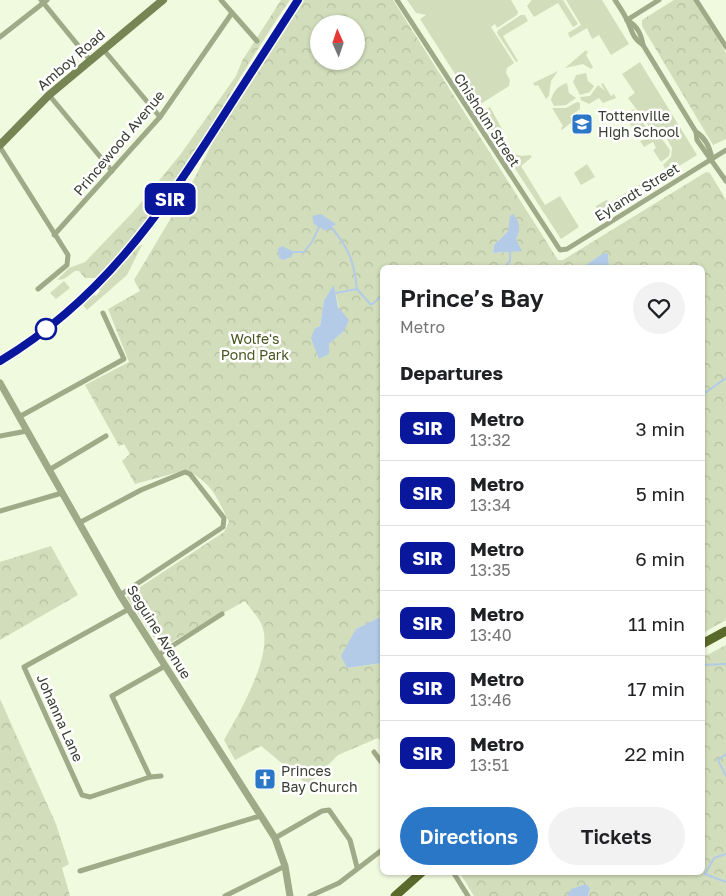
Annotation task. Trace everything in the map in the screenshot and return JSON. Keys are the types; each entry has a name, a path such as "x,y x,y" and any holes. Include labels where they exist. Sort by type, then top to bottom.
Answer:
{"main road":[{"name":"Amboy Road","path":"0,146 49,95 162,0"},
{"path":"705,642 726,631"},
{"path":"395,896 419,875"}],"street":[{"path":"221,0 257,41"},
{"name":"Chisholm Street","path":"397,0 560,250"},
{"path":"615,0 627,20 636,26 642,36 642,45 696,132 697,140 726,181"},
{"path":"627,20 660,0"},
{"path":"696,0 726,47"},
{"path":"0,37 44,1 90,60"},
{"name":"Princewood Avenue","path":"54,234 160,117 232,13"},
{"path":"103,49 160,117"},
{"path":"49,95 112,170"},
{"path":"0,146 68,255 69,261 67,265 38,289"},
{"name":"Eylandt Street","path":"560,250 565,250 726,150"},
{"path":"19,417 124,359 103,313"},
{"name":"Seguine Avenue","path":"0,383 120,595 275,838 285,866 290,896"},
{"path":"0,436 27,431"},
{"path":"48,470 106,436"},
{"path":"79,523 141,490 185,472 190,474 224,518 225,523 223,527 120,595"},
{"path":"0,511 62,493"},
{"name":"Johanna Lane","path":"128,608 24,667 82,795 90,797 150,777 161,776"},
{"path":"158,655 222,614"},
{"path":"150,777 112,696 165,666"},
{"path":"374,752 380,760"},
{"path":"275,838 322,811 329,810 350,840 357,867"},
{"path":"80,871 260,816"},
{"path":"310,896 339,883 357,867 380,851"},
{"path":"225,896 285,866"},
{"path":"455,875 468,896"}],"green space":[{"path":"281,0 290,0 177,180 152,215 96,278 85,278 79,271 75,271 64,279 57,280 69,268 85,262 134,211 180,155 236,76 242,61"},
{"name":"Wolfe's Pond Park","path":"301,0 393,0 558,260 563,260 706,172 710,173 726,200 726,620 705,632 705,265 609,265 608,253 603,254 587,265 380,265 380,617 356,629 347,668 380,663 380,741 378,738 338,755 308,785 261,746 235,760 224,740 238,716 259,668 264,638 259,619 245,601 163,647 160,646 127,598 128,595 224,532 229,522 213,492 202,480 186,470 135,484 122,461 130,454 124,444 119,446 85,385 129,362 108,309 140,291 134,280 194,179 222,124","holes":["508,231 518,234 516,239 518,243 510,252 493,253 494,245","334,286 344,331 329,344 315,328 320,326 324,300"]},
{"path":"407,0 511,0 518,12 517,15 497,28 495,24 491,27 514,63 507,68 506,73 510,80 509,86 476,107 420,19 426,15 416,13"},
{"path":"532,0 563,0 578,24 573,27 558,3 534,17 527,6"},
{"path":"566,0 602,0 629,44 611,55 599,35 592,39 587,28 570,38 568,33 581,25"},
{"path":"674,0 694,0 726,53 726,139 713,145 642,26 642,20"},
{"path":"521,15 525,15 528,21 503,36 518,61 516,62 497,33 498,30"},
{"path":"586,50 588,53 586,55 593,67 591,69 583,64 565,68"},
{"path":"640,62 697,155 668,173 663,165 671,157 672,148 661,127 651,129 628,98 635,93 622,74"},
{"path":"558,71 551,81 549,96 546,99 538,85 535,86 533,83"},
{"path":"586,73 588,81 594,86 590,92 580,95 573,82 576,75"},
{"path":"567,83 569,93 576,98 566,105 554,106 551,100 553,94 556,89"},
{"path":"603,83 611,96 614,94 616,98 603,103 599,98 589,104 581,100 580,97 590,96 598,85 605,91 601,84"},
{"path":"577,102 580,103 580,109 570,116 573,121 562,130 563,126 552,108 566,108"},
{"path":"490,107 502,129 494,135 480,113"},
{"path":"634,109 648,130 646,135 639,139 627,119 623,122 620,117"},
{"path":"659,135 670,150 669,156 661,162 653,150 656,148 653,142 644,147 640,141"},
{"path":"503,150 521,156 530,155 532,157 521,166 545,205 560,196 579,227 561,239"},
{"path":"587,164 595,177 581,185 574,173"},
{"path":"655,175 659,179 598,216 596,206 606,200 611,202"},
{"path":"142,245 127,275 87,310 82,304 92,293 96,296 100,291 97,287"},
{"path":"64,281 70,288 56,299 50,293"},
{"path":"51,546 78,595 0,640 0,562"},
{"path":"726,645 726,896 588,896 590,888 567,896 474,896 461,875 705,875 705,656"},
{"path":"0,699 56,824 69,864 62,868 70,896 0,896"}],"water":[{"path":"321,214 336,224 326,231 314,224 312,216"},
{"path":"513,214 519,229 516,239 522,251 493,253 494,245 508,231 510,216"},
{"path":"282,246 294,252 291,257 283,260 279,258 278,249"},
{"path":"608,253 609,265 586,265 602,254"},
{"path":"334,285 338,307 349,320 344,331 329,344 329,354 319,359 311,338 315,328 320,326 324,300"},
{"path":"380,617 380,663 347,668 341,656 356,629"},
{"path":"586,884 590,888 588,896 567,896 571,889"}],"waterway":[{"path":"294,252 304,252 312,242 319,227"},
{"path":"331,227 350,256 357,289"},
{"path":"507,265 510,261 510,252"},
{"path":"336,293 357,289 371,305 380,298"},
{"path":"705,393 726,378"},
{"path":"705,665 726,664"},
{"path":"726,754 718,760 726,776"},
{"path":"726,854 714,858 705,874 726,882"}],"railway":[{"path":"0,361 49,327 93,288 133,245 203,150 298,0"}],"metro line":[{"name":"SIR","path":"0,361 38,336 62,316 132,248 174,192 298,0"}],"place":[{"name":"Tottenville High School","path":"582,124"},
{"name":"Princes Bay Church","path":"265,779"}]}
